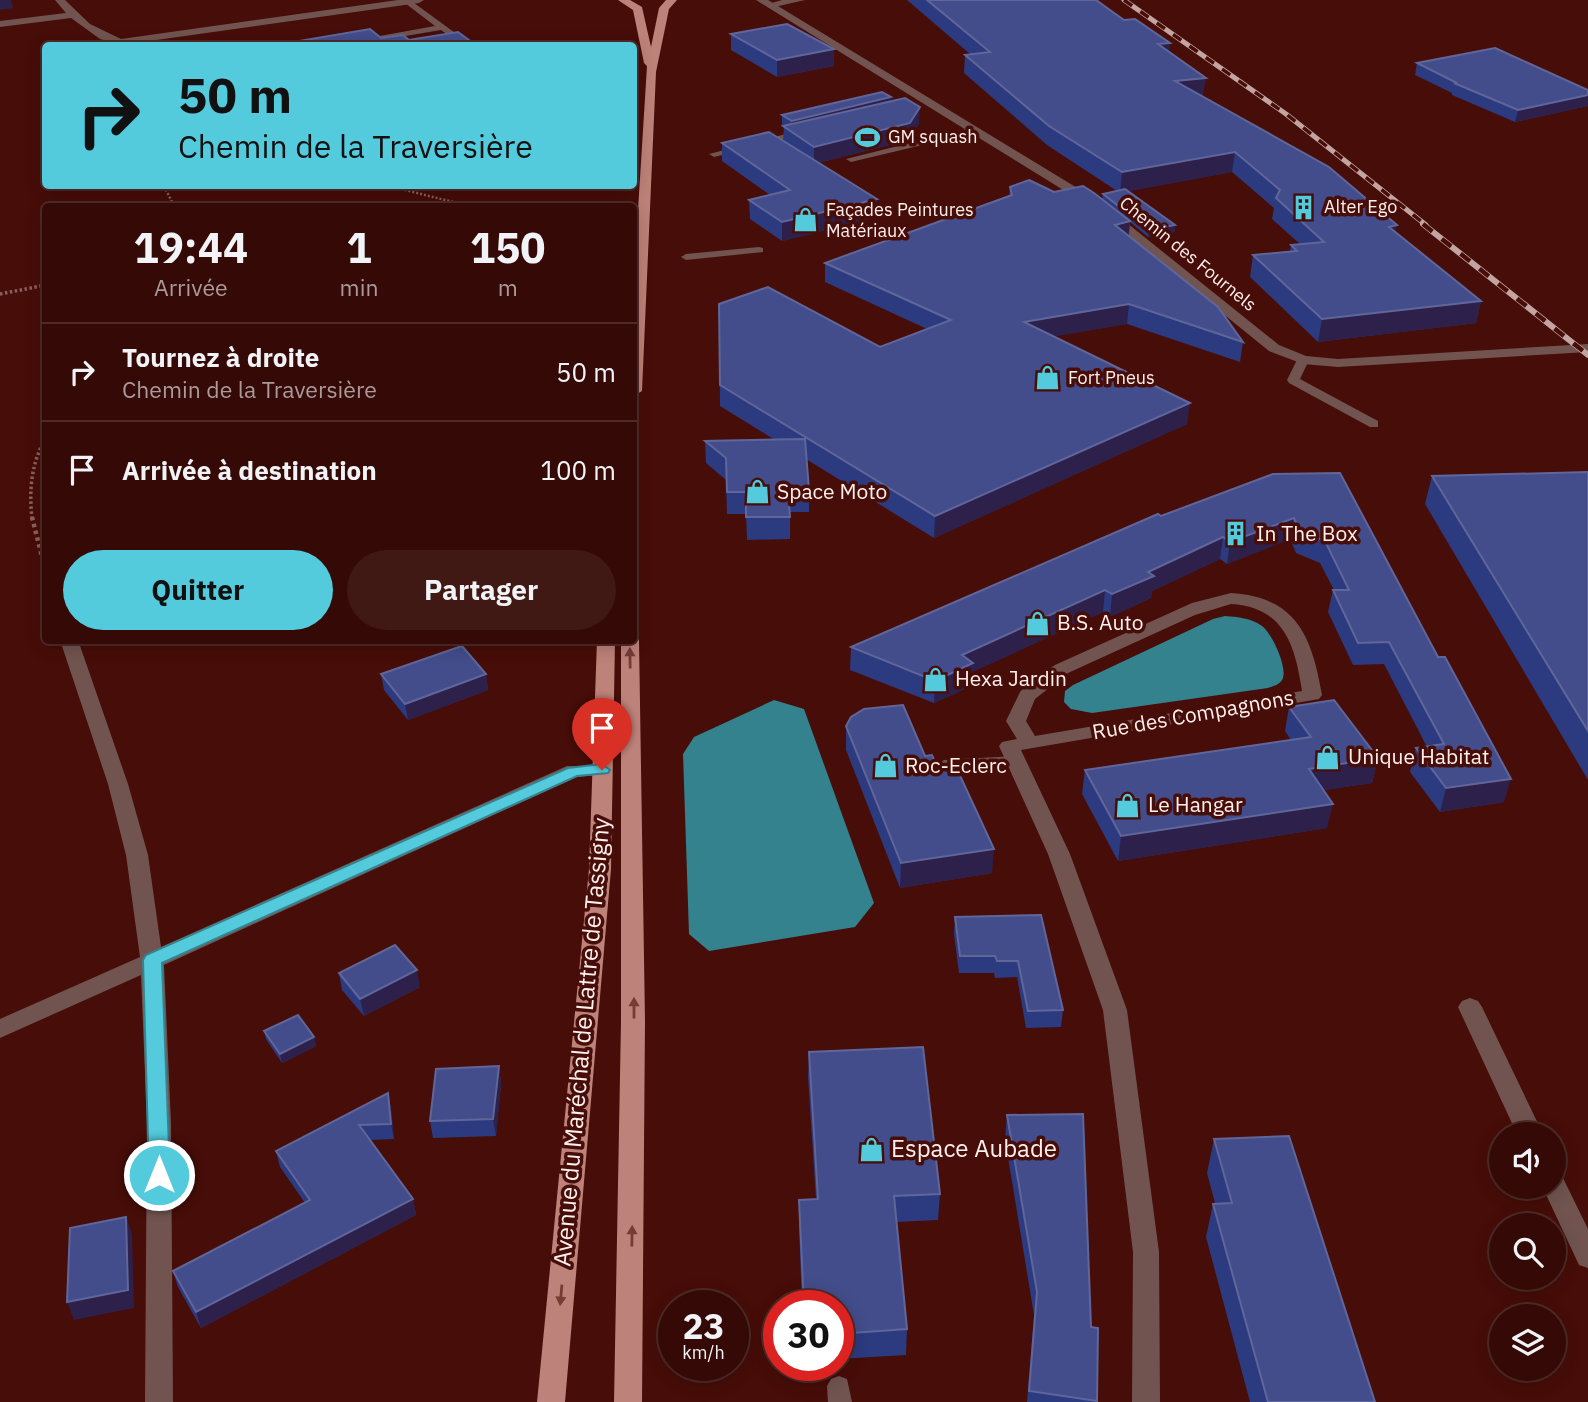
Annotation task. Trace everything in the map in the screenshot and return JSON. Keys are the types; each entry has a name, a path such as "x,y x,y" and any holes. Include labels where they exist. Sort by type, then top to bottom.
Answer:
{"main road":[{"path":"623,0 638,9 651,72"},
{"path":"636,0 650,0"},
{"path":"637,335 651,72 664,8 672,0"},
{"name":"Avenue du Maréchal de Lattre de Tassigny","path":"551,1402 600,869 606,644"},
{"name":"Avenue du Maréchal de Lattre de Tassigny","path":"628,1402 634,1132 634,805 630,644"}],"street":[{"path":"60,0 72,15 97,33 113,41 133,42 411,1"},
{"path":"97,33 120,37 155,34 382,0"},
{"name":"Chemin des Fournels","path":"764,2 800,0"},
{"name":"Chemin des Fournels","path":"764,2 1098,206 1274,348 1303,360 1338,363 1588,348"},
{"path":"0,24 72,15"},
{"name":"Rue des Compagnons","path":"1022,752 1312,695 1310,667 1290,622 1265,604 1237,597 1207,604 1049,676 1028,695 1016,721 1022,752 1115,1010 1146,1252 1146,1402"},
{"path":"70,644 118,784 137,855 152,960 159,1123 159,1402"},
{"path":"0,1029 574,771 602,770"},
{"path":"1470,1007 1524,1122"},
{"path":"1561,1199 1588,1256"}],"lane":[{"path":"411,1 464,42"},
{"path":"352,42 443,27"},
{"path":"916,106 930,103"},
{"path":"714,154 822,128"},
{"path":"851,159 974,130"},
{"path":"686,257 759,250"},
{"path":"1303,360 1293,380 1374,424"},
{"path":"944,765 1022,752"}],"path":[{"path":"401,189 457,203"},
{"path":"0,294 42,286"},
{"path":"42,442 37,449 32,470 30,499 33,538 42,562"}],"water":[{"path":"1225,616 1240,617 1258,623 1266,630 1275,644 1283,668 1284,675 1279,683 1268,688 1092,713 1071,709 1064,702 1065,691 1073,685 1213,619"},
{"path":"774,700 804,709 874,903 855,927 709,951 689,934 683,754 694,737"}],"building":[{"path":"927,0 1096,0 1124,20 1135,19 1170,43 1158,44 1206,78 1175,81 1329,167 1397,225 1389,227 1481,301 1322,319 1253,255 1297,251 1291,245 1324,242 1276,198 1280,190 1235,152 1122,172 1049,126 965,55 990,52"},
{"path":"787,24 834,49 777,60 731,34"},
{"path":"370,29 381,38 403,35 409,40 458,32 472,42 294,42"},
{"path":"1495,48 1588,90 1588,95 1518,110 1454,83 1457,83 1417,63"},
{"path":"882,92 891,97 792,121 782,115"},
{"path":"905,98 920,107 910,123 814,147 783,126"},
{"path":"769,132 877,199 782,222 749,200 790,190 722,143"},
{"path":"1029,180 1054,192 1083,186 1094,193 1130,221 1115,225 1218,307 1243,342 1129,304 1024,322 1190,403 935,516 720,385 719,304 768,287 880,347 951,320 825,263 1012,195 1010,187"},
{"path":"1125,189 1175,225 1149,230 1103,194"},
{"path":"805,439 809,490 788,490 790,517 746,517 746,492 727,492 726,458 705,441"},
{"path":"1588,472 1588,731 1432,476"},
{"path":"1340,473 1438,657 1445,657 1511,779 1446,788 1416,748 1444,744 1389,642 1358,643 1333,590 1349,590 1325,541 1300,531 1294,518 1230,542 1223,537 1148,572 1154,576 1112,594 1105,590 962,655 973,663 935,681 851,647 1158,514 1161,516 1273,474"},
{"path":"462,646 486,674 405,704 381,674"},
{"path":"1334,700 1378,758 1309,769 1333,804 1121,836 1085,770 1311,737 1289,707"},
{"path":"903,705 925,756 932,755 939,771 957,769 994,849 901,863 846,726 851,717 864,709"},
{"path":"1041,915 1063,1010 1028,1011 1018,961 997,961 995,956 960,956 955,917"},
{"path":"395,945 417,970 360,999 339,973"},
{"path":"298,1015 314,1037 280,1054 264,1031"},
{"name":"Espace Aubade","path":"923,1047 940,1194 894,1196 907,1329 854,1333 854,1290 803,1290 799,1200 818,1199 809,1052"},
{"path":"499,1066 493,1119 430,1121 436,1069"},
{"path":"388,1093 391,1124 359,1125 413,1199 196,1312 173,1271 310,1200 276,1151"},
{"path":"1083,1114 1091,1327 1098,1328 1097,1401 1029,1391 1037,1292 1007,1115"},
{"path":"1289,1136 1375,1402 1268,1402 1213,1204 1232,1203 1214,1139"},
{"path":"126,1217 128,1290 67,1302 70,1228"}],"railway":[{"path":"1124,0 1286,114 1426,225"},
{"path":"1423,224 1588,355"}],"place":[{"name":"GM squash","path":"868,137"},
{"name":"Alter Ego","path":"1304,207"},
{"name":"Façades Peintures Matériaux","path":"806,220"},
{"name":"Fort Pneus","path":"1048,378"},
{"name":"Space Moto","path":"757,492"},
{"name":"In The Box","path":"1236,534"},
{"name":"B.S. Auto","path":"1037,623"},
{"name":"Hexa Jardin","path":"935,679"},
{"name":"Unique Habitat","path":"1328,757"},
{"name":"Roc-Eclerc","path":"885,766"},
{"name":"Le Hangar","path":"1128,805"},
{"name":"Espace Aubade","path":"871,1149"}],"route":[{"path":"159,1175 152,960 574,771 602,770"}]}
